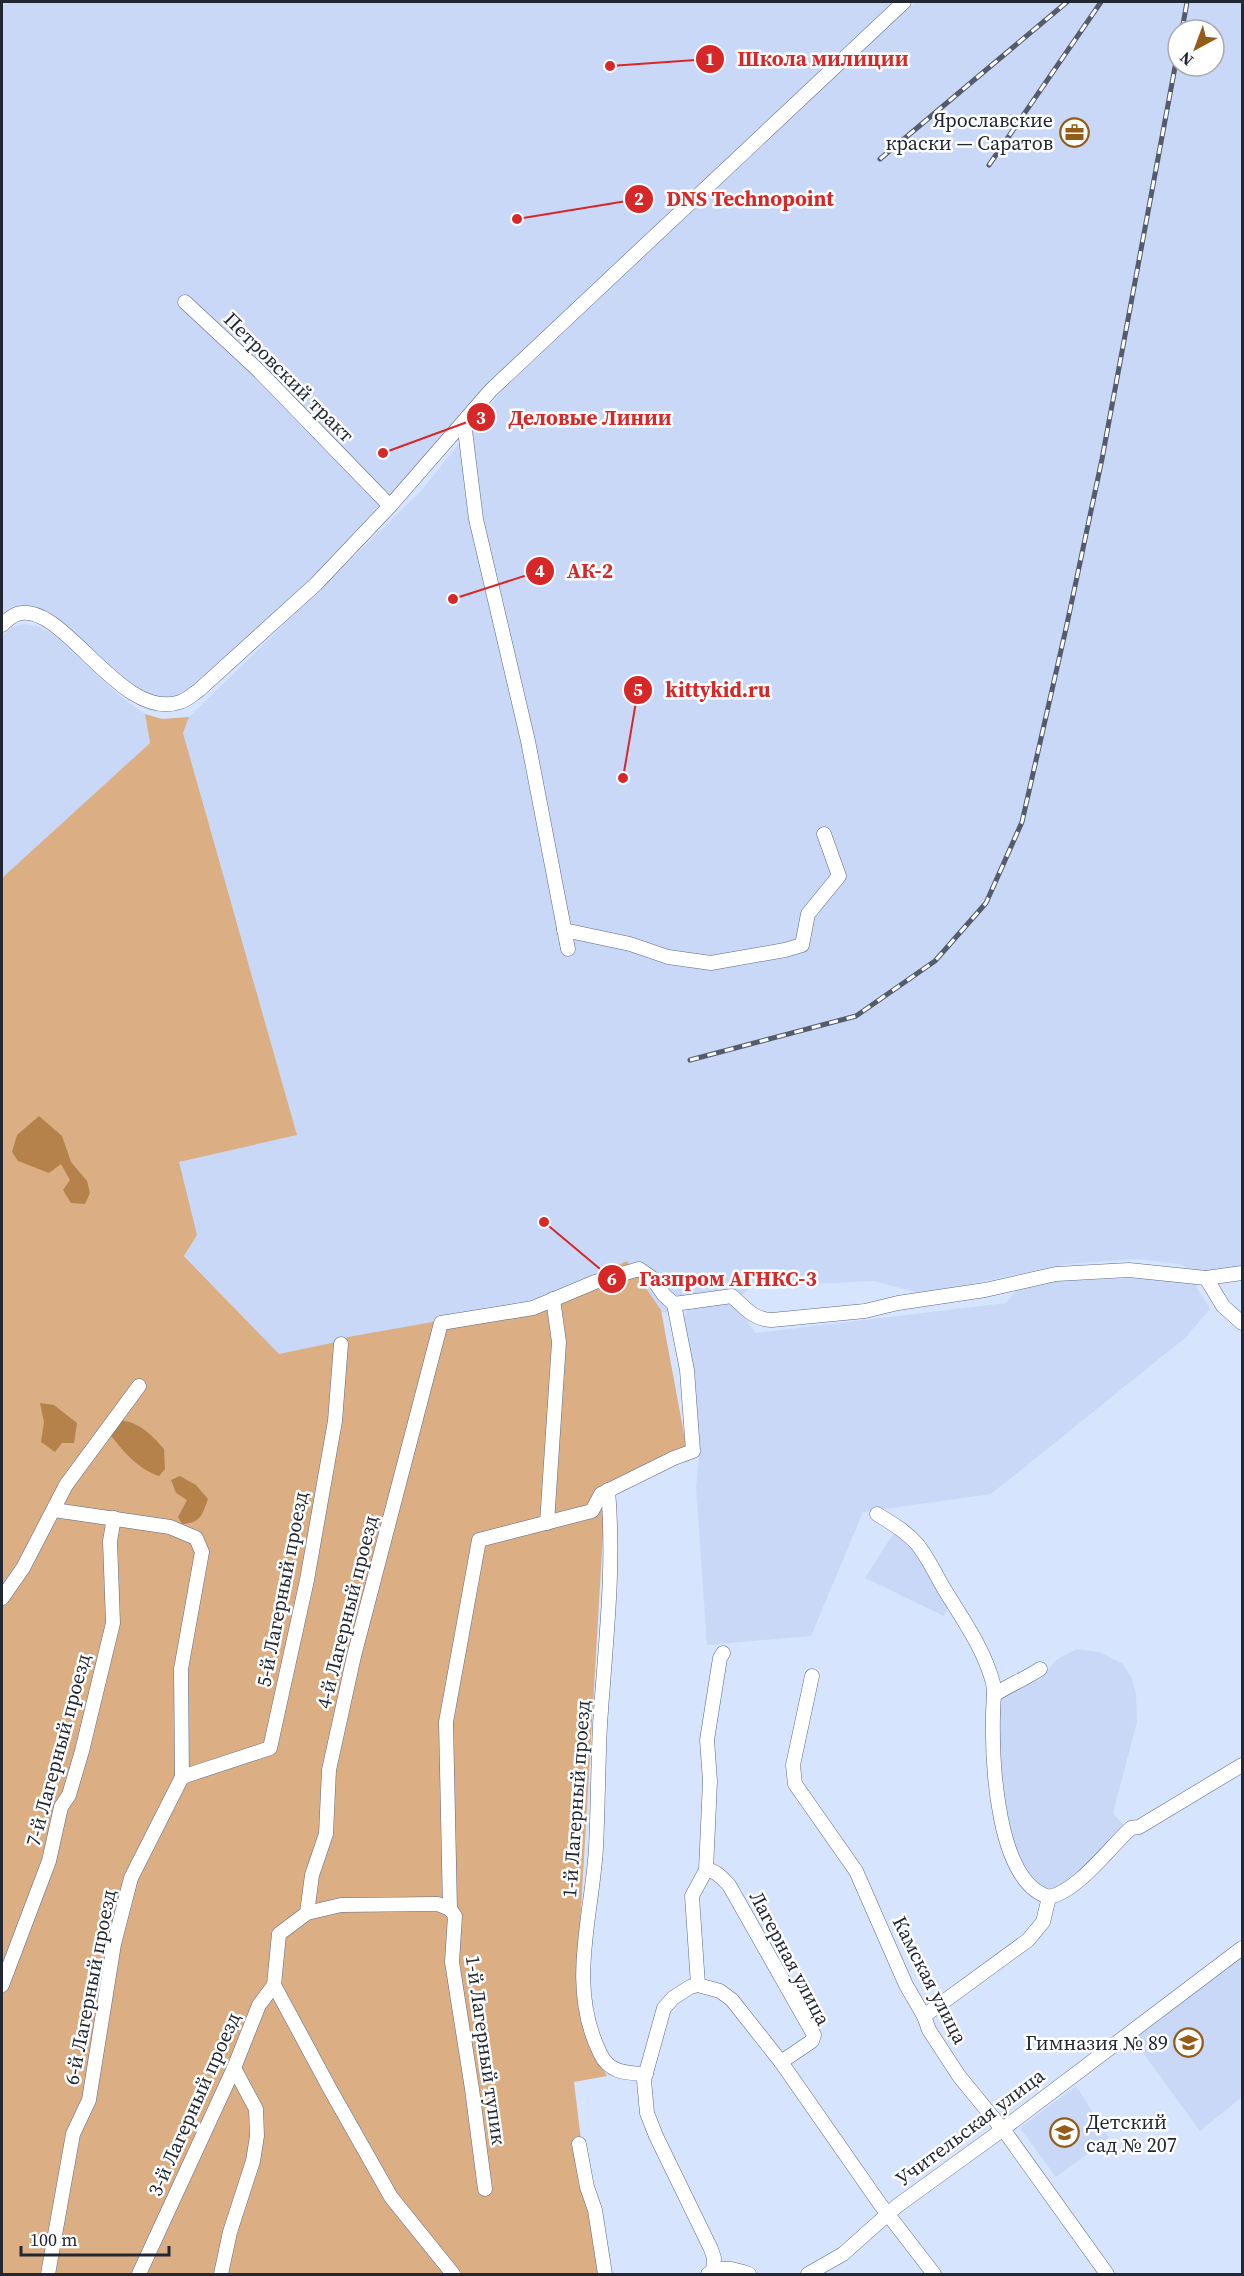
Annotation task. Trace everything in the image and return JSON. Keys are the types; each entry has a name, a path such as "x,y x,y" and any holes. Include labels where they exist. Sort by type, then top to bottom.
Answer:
{"street":[{"path":"2,625 17,614 34,615 54,624 125,688 141,699 164,705 181,702 199,690 316,584 390,506 491,390 904,2"},
{"name":"Петровский тракт","path":"185,302 259,371 390,506"},
{"path":"464,422 476,519 528,741 568,949"},
{"path":"564,930 630,944 668,957 711,963 785,951 802,945 808,914 839,876 824,834"},
{"path":"453,2274 391,2197 274,1985 279,1934 307,1913 341,1905 438,1905 452,1912 446,1722 479,1540 547,1523 592,1511 601,1494 693,1451 687,1370 674,1304 664,1295 652,1278 639,1269 595,1282 553,1299 554,1316 559,1332 559,1354 547,1523"},
{"path":"674,1304 732,1296 754,1316 772,1320 866,1311 898,1303 986,1290 1056,1274 1129,1270 1206,1278 1242,1273"},
{"path":"1206,1278 1223,1306 1242,1323"},
{"name":"4-й Лагерный проезд","path":"307,1913 312,1875 326,1834 329,1770 354,1656 441,1323 533,1308 553,1299"},
{"name":"5-й Лагерный проезд","path":"182,1777 270,1748 307,1580 335,1420 341,1344"},
{"path":"2,1598 23,1568 66,1485 139,1386"},
{"name":"1-й Лагерный проезд","path":"608,1490 612,1574 600,1725 596,1850 581,1971 590,2028 600,2055 611,2067 621,2073 646,2074"},
{"name":"6-й Лагерный проезд","path":"48,2274 73,2134 89,2100 114,1944 131,1878 182,1777 181,1669 202,1552 196,1538 170,1527 54,1510"},
{"path":"877,1514 917,1544 983,1655 993,1684 996,1788 1004,1836 1016,1865 1027,1882 1043,1895 1055,1896 1075,1884 1131,1828 1139,1827 1242,1765"},
{"name":"7-й Лагерный проезд","path":"2,1985 49,1861 62,1807 69,1796 113,1623 110,1541 114,1518"},
{"path":"698,1985 692,1896 706,1870 710,1781 707,1740 720,1658 723,1653"},
{"path":"994,1695 1040,1669"},
{"name":"Камская улица","path":"812,1676 793,1765 795,1784 856,1871 906,1985 924,2016 929,2030 959,2076 1002,2129 1107,2274"},
{"name":"Лагерная улица","path":"706,1870 720,1876 729,1885 814,2035 812,2041 781,2062"},
{"path":"924,2016 1028,1940 1043,1922 1049,1897"},
{"name":"1-й Лагерный тупик","path":"452,1912 452,1962 485,2189"},
{"name":"Учительская улица","path":"808,2274 843,2254 888,2213 1242,1948"},
{"name":"3-й Лагерный проезд","path":"139,2274 234,2068 260,2005 274,1985"},
{"path":"748,2274 729,2268 710,2272 714,2258 711,2249 647,2113 644,2080 664,2008 672,1998 698,1985 720,1991 732,2000 781,2062 934,2274"},
{"path":"221,2274 230,2232 253,2161 256,2136 256,2109 234,2068"},
{"path":"579,2144 587,2187 595,2210 604,2274"}],"shaded area":[{"path":"2,2 897,2 465,408 409,485 330,562 207,676 180,696 159,699 136,688 55,620 42,612 13,606 2,614"},
{"path":"915,2 1242,2 1242,1269 1209,1272 1191,1270 1179,1264 1137,1259 1067,1264 923,1294 874,1281 751,1287 733,1303 756,1333 1006,1303 1017,1290 1045,1282 1188,1277 1210,1309 1185,1338 991,1494 863,1512 811,1636 707,1645 696,1487 700,1445 683,1320 687,1310 657,1313 524,1308 279,1354 184,1255 179,1162 297,1135 183,733 189,717 421,491 504,388"},
{"path":"25,624 40,627 54,635 121,697 145,714 150,743 2,878 2,636 12,627"},
{"path":"145,714 162,719 189,717 183,733 297,1135 179,1162 197,1235 184,1256 279,1354 341,1341 348,1337 528,1305 627,1261 661,1310 689,1461 606,1483 577,1977 589,2045 607,2076 574,2082 581,2140 606,2274 2,2274 2,878 150,743"},
{"path":"39,1116 62,1136 71,1162 87,1181 90,1193 85,1204 71,1203 63,1190 70,1180 61,1164 49,1173 18,1161 12,1152 17,1135"},
{"path":"40,1403 54,1405 77,1423 74,1443 62,1443 55,1452 41,1442 44,1422"},
{"path":"118,1420 144,1429 164,1449 165,1469 159,1476 138,1465 111,1436"},
{"path":"180,1476 196,1485 208,1499 197,1520 182,1524 178,1517 187,1500 176,1493 171,1480"},
{"path":"898,1530 915,1546 948,1606 944,1616 865,1578 891,1537"},
{"path":"1077,1649 1099,1652 1123,1664 1132,1679 1136,1695 1137,1722 1113,1813 1124,1826 1073,1882 1055,1893 1042,1891 1018,1863 1000,1787 999,1697 1040,1680 1056,1660"},
{"name":"Гимназия № 89","path":"1242,1954 1242,2097 1200,2131 1133,2039"},
{"name":"Детский сад № 207","path":"1076,2086 1109,2138 1056,2177 1020,2128"}],"railway":[{"path":"880,159 1067,2"},
{"path":"989,165 1101,2"},
{"path":"1184,18 1187,2"},
{"path":"690,1060 856,1016 935,961 986,903 1022,822 1067,624 1102,459 1173,78"}],"place":[{"name":"Школа милиции","path":"610,66"},
{"name":"Ярославские краски — Саратов","path":"1074,132"},
{"name":"DNS Technopoint","path":"517,219"},
{"name":"Деловые Линии","path":"383,453"},
{"name":"АК-2","path":"453,599"},
{"name":"kittykid.ru","path":"623,778"},
{"name":"Газпром АГНКС-3","path":"544,1222"},
{"name":"Гимназия № 89","path":"1189,2043"},
{"name":"Детский сад № 207","path":"1065,2133"}]}
